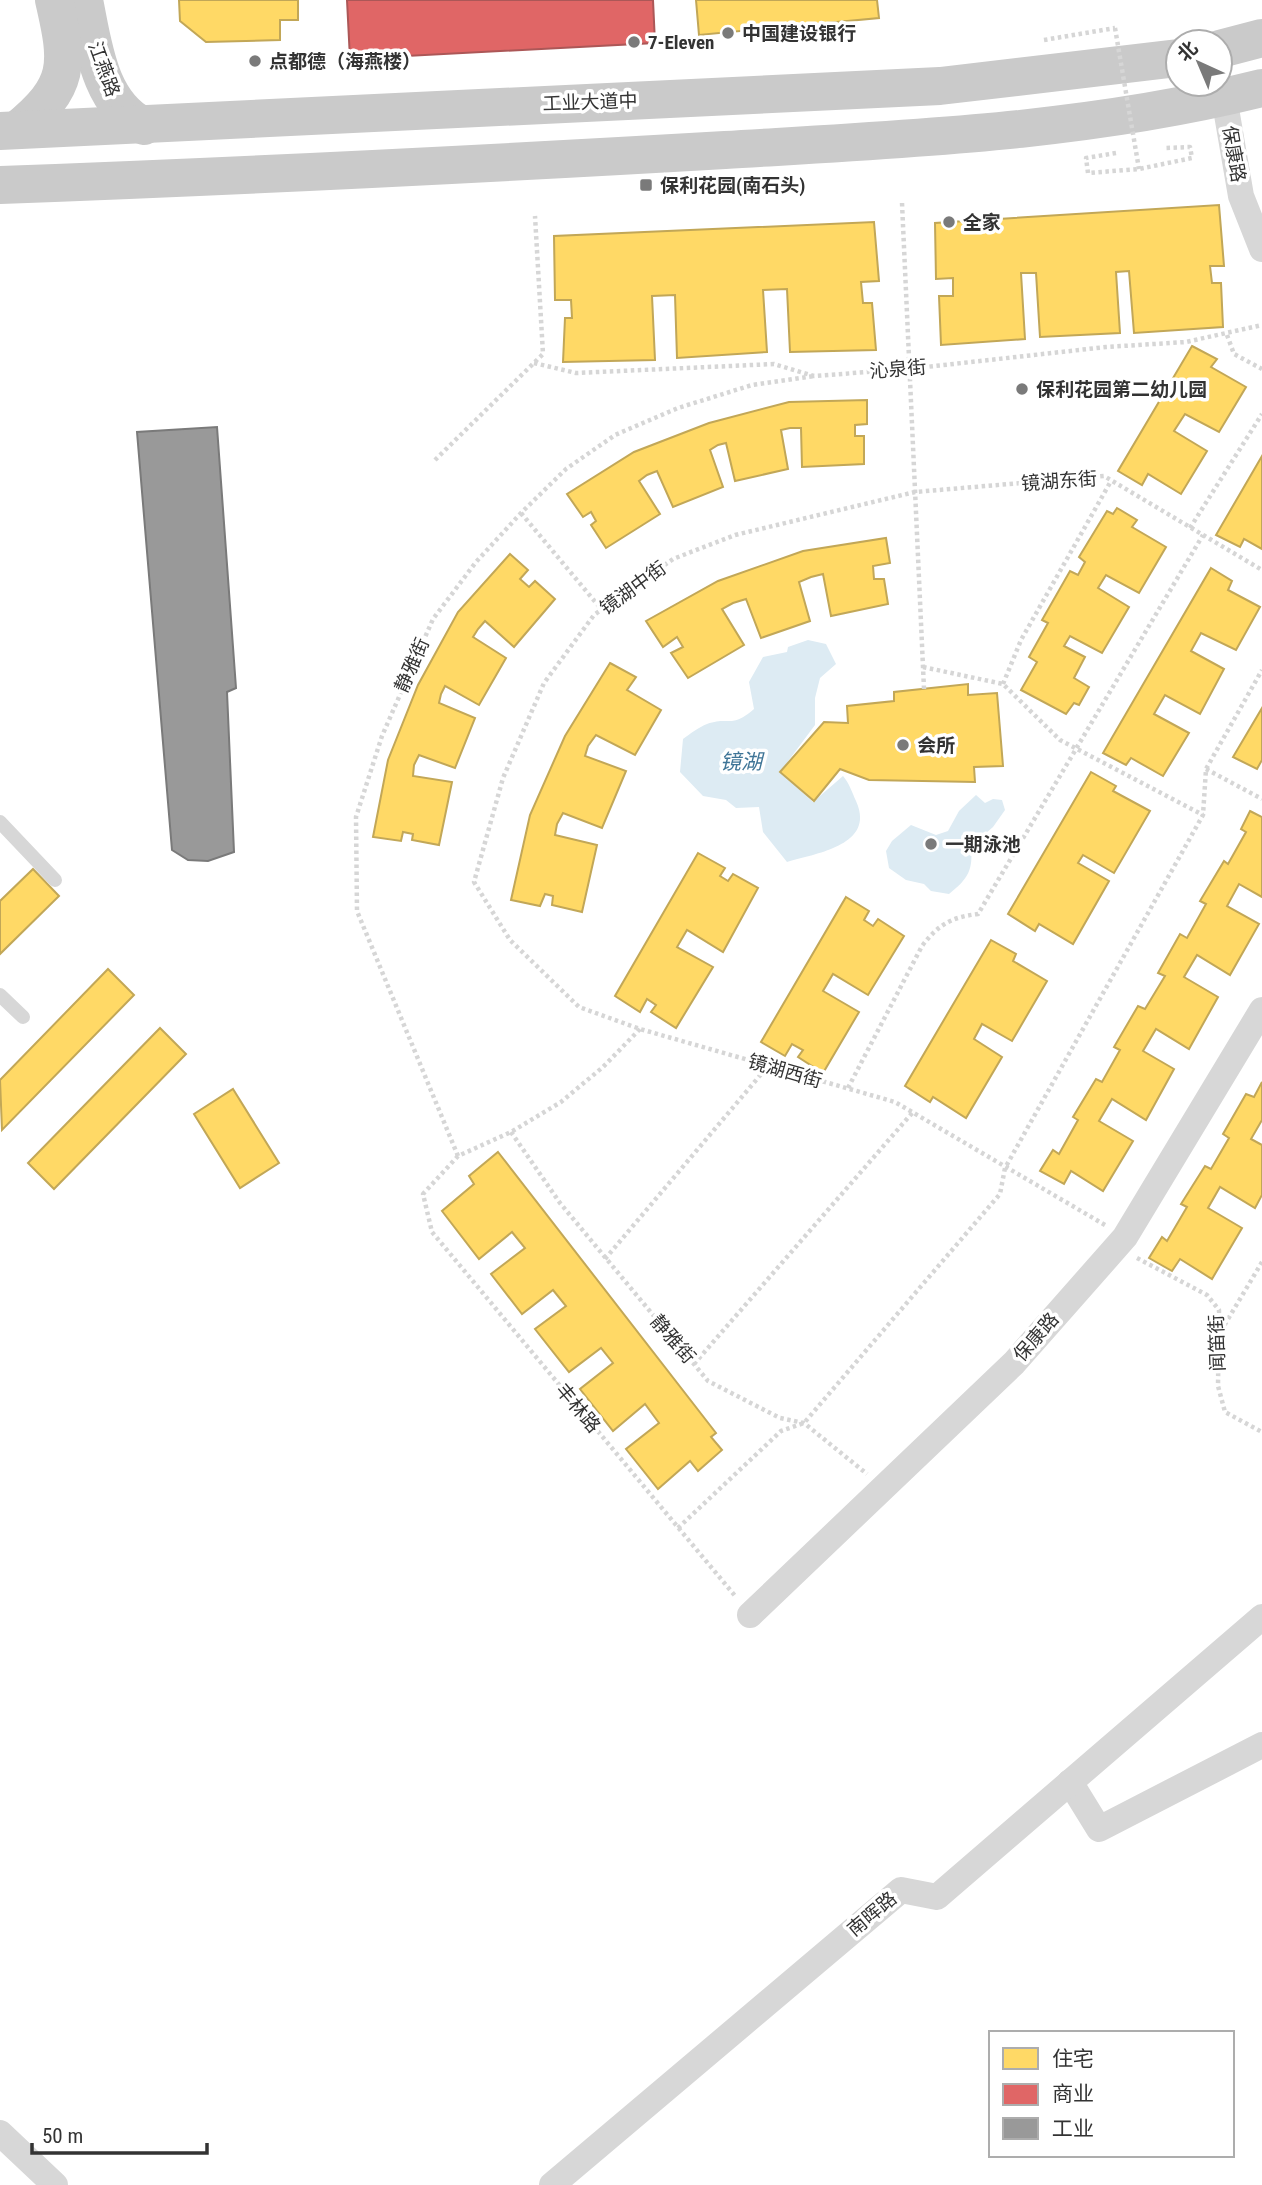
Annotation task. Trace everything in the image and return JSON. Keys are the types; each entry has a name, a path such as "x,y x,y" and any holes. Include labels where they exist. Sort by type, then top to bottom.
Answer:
{"main road":[{"name":"江燕路","path":"9,130 51,99 59,82 65,46 54,0"},
{"name":"江燕路","path":"84,0 96,57 110,92 126,115 144,126"},
{"path":"1234,45 1262,38"},
{"name":"工业大道中","path":"9,130 144,126 940,86 1164,60"},
{"path":"1234,95 1262,88"},
{"path":"0,185 591,158 920,138 1073,125 1219,98"}],"street":[{"name":"保康路","path":"1224,98 1241,196 1262,249"},
{"name":"保康路","path":"750,1615 1014,1363 1120,1242 1262,1010"},
{"name":"南晖路","path":"552,2185 901,1890 937,1897 1262,1617"},
{"path":"1070,1782 1099,1829 1262,1745"},
{"path":"0,2133 55,2185"}],"lane":[{"path":"0,822 55,880"},
{"path":"0,995 23,1017"}],"path":[{"path":"1044,40 1115,28 1139,169"},
{"path":"1116,153 1086,158 1088,173 1139,169 1192,158 1190,147 1165,148"},
{"path":"902,203 924,689"},
{"path":"435,460 543,354 535,216"},
{"name":"沁泉街","path":"534,363 576,373 774,364 814,376 908,369 1106,347 1186,342 1227,335 1262,325"},
{"path":"1227,335 1234,354 1262,369"},
{"name":"静雅街","path":"458,1156 357,911 356,817 382,736 433,619 476,562 521,513 566,469 615,435 678,408 752,385 814,376"},
{"path":"1190,528 1262,414"},
{"name":"镜湖东街","path":"915,492 1104,476 1262,570"},
{"path":"1003,684 1021,640 1111,481"},
{"name":"镜湖中街","path":"474,882 503,778 544,682 594,615 673,559 735,535 915,492"},
{"path":"521,513 602,610"},
{"path":"848,1088 922,946 937,926 957,916 978,914 1203,535"},
{"path":"923,667 1003,684 1060,740 1203,815"},
{"path":"678,1528 781,1430 804,1423 1000,1194 1005,1168 1203,815 1206,769 1262,670"},
{"path":"1206,769 1262,799"},
{"name":"镜湖西街","path":"474,882 510,940 579,1007 640,1030 895,1102 1120,1242"},
{"path":"458,1156 511,1132 561,1102 603,1067 640,1030"},
{"path":"605,1259 768,1066"},
{"path":"694,1364 913,1112"},
{"name":"静雅街","path":"511,1132 560,1203 708,1381 780,1418 804,1423 884,1488"},
{"name":"丰林路","path":"458,1156 423,1194 432,1232 750,1615"},
{"name":"闻笛街","path":"1120,1242 1207,1295 1219,1310 1219,1386 1225,1412 1262,1432"},
{"path":"1220,1332 1262,1262"}],"water":[{"name":"镜湖","path":"808,640 826,644 836,664 820,678 815,698 815,725 780,772 813,802 843,776 856,801 860,816 858,828 840,845 787,862 763,832 759,807 736,808 726,800 703,796 680,772 683,739 707,724 740,719 754,709 749,682 763,657 787,652 788,647"},
{"name":"一期泳池","path":"976,795 985,803 993,799 1002,800 1005,810 993,827 971,846 968,873 949,894 931,891 924,884 906,880 889,868 886,851 892,841 911,825 936,835 948,831 959,811"}],"building: 住宅":[{"path":"179,0 298,0 298,20 280,20 280,40 206,42 180,21"},
{"path":"696,0 877,0 879,18 699,35"},
{"path":"1219,205 1224,266 1210,266 1212,283 1221,283 1223,327 1134,333 1129,271 1116,272 1120,333 1040,337 1036,273 1021,273 1025,339 941,345 939,296 953,296 953,278 936,279 935,223"},
{"path":"874,222 879,281 861,282 863,303 872,303 876,350 790,352 787,289 763,290 767,352 677,358 675,295 652,296 655,360 563,362 565,318 572,318 571,300 555,300 554,236"},
{"path":"1192,346 1217,359 1211,367 1246,387 1219,432 1185,414 1174,431 1207,451 1181,494 1148,474 1142,485 1118,471"},
{"path":"867,400 867,424 855,425 855,436 864,436 864,464 802,467 801,428 790,428 781,430 788,469 735,481 726,443 718,445 710,450 723,487 673,507 657,471 647,475 639,481 660,514 606,548 591,525 596,521 591,512 583,517 567,494 634,452 709,423 789,402"},
{"path":"1262,456 1262,549 1244,539 1240,547 1216,535"},
{"path":"1117,508 1137,520 1132,527 1166,547 1139,593 1106,575 1098,588 1129,607 1102,653 1070,636 1064,646 1085,657 1074,678 1089,687 1079,705 1074,703 1066,714 1021,690 1037,662 1029,657 1048,623 1042,620 1070,571 1078,575 1085,562 1079,557 1107,511 1113,514"},
{"path":"886,538 890,563 873,566 874,579 884,579 888,604 831,616 823,574 811,577 799,582 810,621 761,638 746,599 733,603 722,609 744,645 688,678 671,653 683,647 677,637 663,647 646,621 718,581 803,551"},
{"path":"510,554 528,570 520,579 529,587 535,581 555,599 514,647 485,621 478,629 473,637 506,658 479,705 445,686 441,694 439,703 475,718 455,768 419,755 414,765 413,776 452,782 439,845 412,840 413,834 403,832 401,841 373,837 388,760 418,685 458,612"},
{"path":"1211,568 1232,581 1228,590 1260,607 1236,650 1201,633 1191,651 1224,669 1200,714 1165,695 1154,714 1189,733 1163,776 1131,758 1126,765 1103,753"},
{"path":"610,663 636,677 627,690 661,710 635,755 596,735 588,746 585,756 626,771 602,828 563,813 557,824 555,835 597,845 582,912 552,905 553,896 545,894 540,906 511,900 530,815 565,736"},
{"name":"会所","path":"968,684 968,695 997,693 1003,766 974,767 975,782 869,780 840,769 814,801 780,772 824,722 848,723 847,706 894,701 894,692"},
{"path":"1262,708 1262,760 1257,769 1233,757"},
{"path":"1091,772 1116,786 1113,791 1150,811 1114,873 1083,855 1078,863 1109,881 1073,944 1039,924 1035,931 1008,914"},
{"path":"1250,811 1262,817 1262,897 1239,884 1227,906 1259,924 1230,975 1197,955 1184,977 1218,997 1189,1049 1156,1029 1143,1051 1174,1069 1146,1120 1112,1099 1099,1121 1133,1141 1103,1191 1071,1171 1064,1184 1040,1171 1053,1150 1059,1154 1078,1120 1073,1117 1096,1079 1102,1082 1120,1050 1114,1047 1138,1006 1145,1009 1165,976 1158,973 1180,934 1187,938 1206,904 1200,901 1224,861 1228,864 1246,832 1241,829"},
{"path":"698,853 725,868 720,876 728,881 733,874 758,888 723,952 687,930 677,947 713,967 676,1028 651,1012 656,1005 647,999 640,1012 615,996"},
{"path":"33,869 59,896 0,954 0,901"},
{"path":"846,897 869,911 864,920 873,926 878,919 904,936 868,995 833,974 823,991 859,1012 823,1073 798,1057 803,1050 792,1044 785,1056 761,1042"},
{"path":"991,940 1016,954 1013,961 1047,981 1012,1041 982,1024 974,1039 1002,1057 966,1118 933,1097 930,1102 905,1086"},
{"path":"108,969 134,995 2,1130 0,1080"},
{"path":"160,1028 186,1054 54,1189 28,1163"},
{"path":"1262,1082 1262,1120 1251,1139 1262,1145 1262,1195 1255,1208 1220,1187 1208,1208 1242,1228 1212,1279 1180,1259 1172,1271 1149,1258 1162,1237 1167,1241 1187,1207 1181,1204 1205,1166 1211,1169 1229,1138 1223,1134 1246,1094 1254,1097"},
{"path":"233,1089 279,1163 240,1188 194,1114"},
{"path":"498,1152 716,1433 711,1437 722,1450 698,1471 690,1461 658,1489 626,1449 659,1423 645,1404 613,1431 580,1389 613,1363 601,1348 569,1372 535,1329 566,1306 553,1290 522,1314 491,1274 525,1248 512,1232 479,1259 442,1211 474,1184 469,1176"}],"building: 商业":[{"path":"347,0 653,0 655,43 350,59"}],"building: 工业":[{"path":"217,427 236,688 227,692 234,852 208,861 188,860 172,850 137,432"}],"place":[{"name":"中国建设银行","path":"728,33"},
{"name":"7-Eleven","path":"634,42"},
{"name":"点都德（海燕楼）","path":"255,61"},
{"name":"保利花园(南石头)","path":"646,185"},
{"name":"全家","path":"949,222"},
{"name":"保利花园第二幼儿园","path":"1022,389"},
{"name":"会所","path":"903,745"},
{"name":"一期泳池","path":"931,844"}]}
